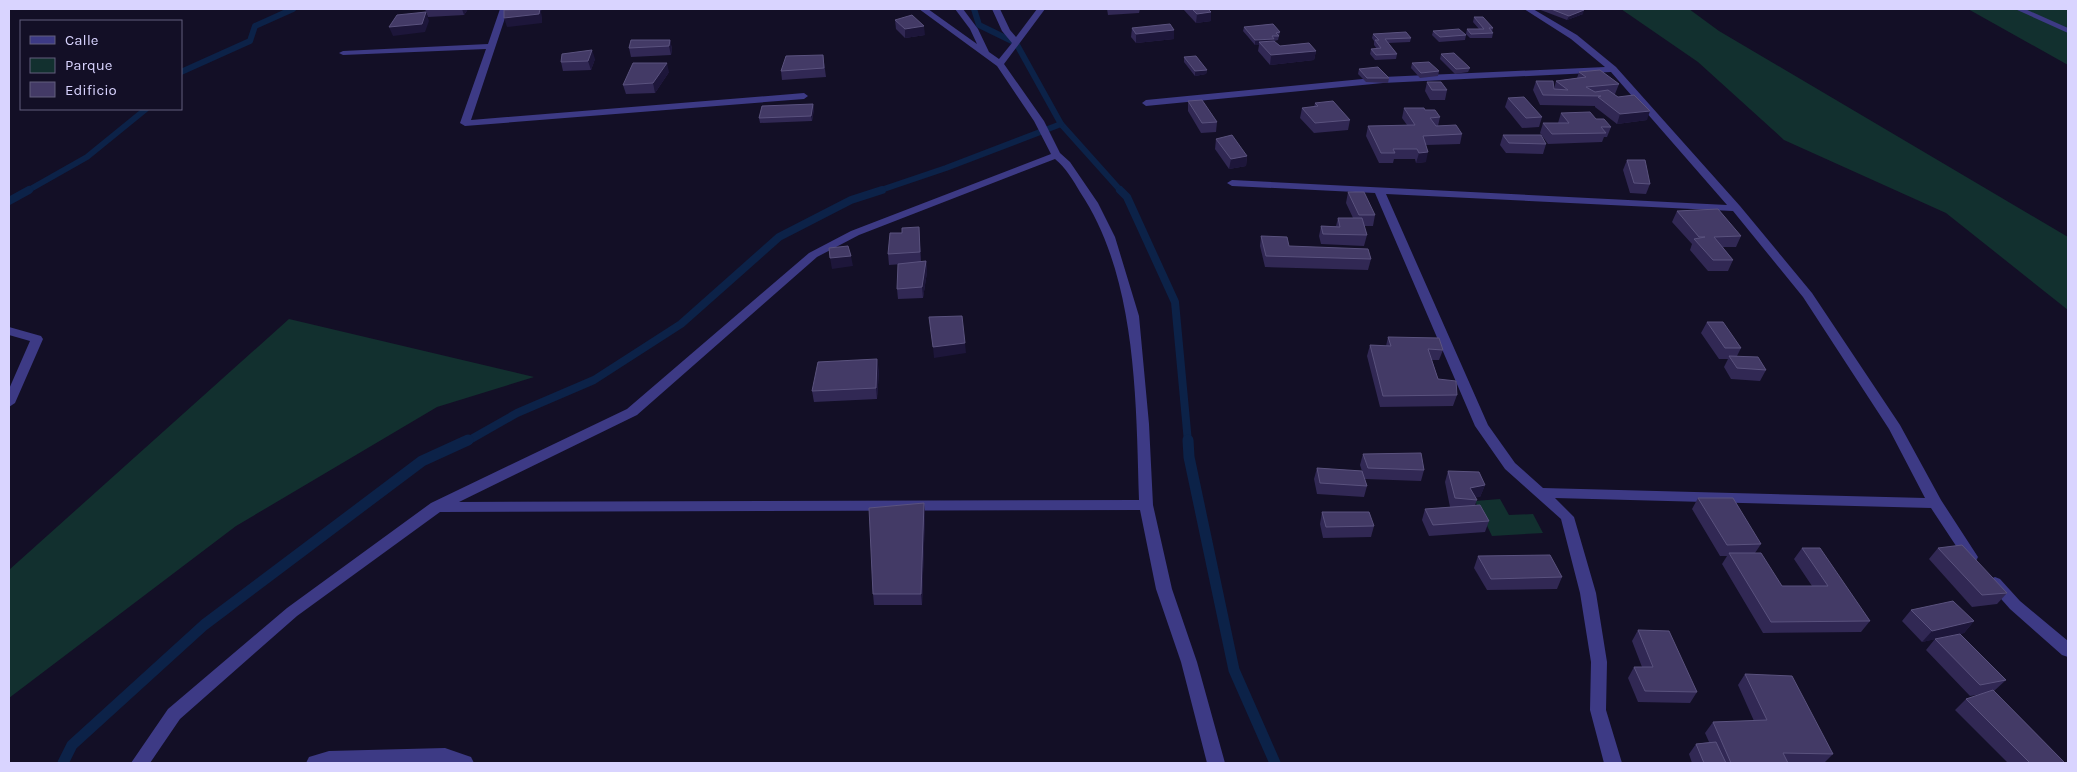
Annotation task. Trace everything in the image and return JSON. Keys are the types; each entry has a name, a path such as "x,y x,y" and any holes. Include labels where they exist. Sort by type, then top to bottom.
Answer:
{"street":[{"path":"504,9 465,123 804,96"},
{"path":"923,9 1000,64 1038,121 1056,155 1067,164 1093,202 1110,237 1134,316 1143,424 1146,505 1164,589 1189,662 1216,763"},
{"path":"959,9 974,29 985,53"},
{"path":"996,9 1006,31 1016,43"},
{"path":"1000,64 1041,9"},
{"path":"1528,9 1574,37 1613,69 1736,208 1808,295 1896,428 1935,503 1962,546 2015,605 2068,650"},
{"path":"2019,9 2068,31"},
{"path":"343,53 491,46"},
{"path":"1146,103 1383,80 1613,69"},
{"path":"140,763 174,714 292,612 436,507 632,412 814,255 855,232 1056,155"},
{"path":"1232,182 1736,208"},
{"path":"1379,190 1482,426 1510,466 1567,517 1588,593 1599,662 1598,710 1613,763"},
{"path":"9,331 37,339 9,403"},
{"path":"1542,493 1935,503"},
{"path":"436,507 1146,505"},
{"path":"315,763 329,759 444,756 464,763"}],"green space":[{"path":"1621,9 1689,9 1719,31 2068,237 2068,310 1946,213 1784,140 1698,62"},
{"path":"1968,9 2068,9 2068,65"},
{"path":"289,319 534,377 437,407 236,526 9,698 9,570"},
{"path":"1500,499 1509,515 1533,514 1543,533 1492,536 1475,501"}],"building":[{"path":"540,9 539,14 504,18 504,10"},
{"path":"1192,9 1208,9 1211,12 1197,14"},
{"path":"1551,9 1582,9 1584,10 1569,16"},
{"path":"426,12 422,24 389,27 397,15"},
{"path":"912,15 924,26 905,29 895,20"},
{"path":"1474,17 1483,17 1493,28 1489,28 1493,33 1471,34 1467,29 1484,29"},
{"path":"1170,24 1174,30 1136,34 1132,28"},
{"path":"1273,24 1280,32 1276,33 1279,36 1272,36 1274,39 1255,40 1244,27"},
{"path":"1459,29 1466,35 1440,37 1433,31"},
{"path":"1406,32 1411,38 1385,39 1397,54 1376,55 1371,49 1381,48 1375,40 1379,40 1373,34"},
{"path":"631,40 670,40 669,46 629,48"},
{"path":"1274,41 1280,46 1309,43 1316,51 1271,55 1259,42"},
{"path":"592,50 588,61 561,62 562,54"},
{"path":"1454,53 1470,68 1456,69 1441,54"},
{"path":"823,55 824,68 781,71 786,56"},
{"path":"1196,56 1207,70 1195,71 1184,57"},
{"path":"1429,62 1439,71 1421,73 1412,63"},
{"path":"633,63 667,63 653,83 623,85"},
{"path":"1378,67 1389,78 1367,78 1359,69"},
{"path":"1600,70 1619,84 1586,87 1595,92 1608,90 1618,97 1634,95 1650,111 1620,114 1598,97 1601,96 1543,95 1536,81 1553,81 1554,89 1568,90 1556,81 1586,77 1579,72"},
{"path":"1427,82 1441,82 1447,90 1432,90"},
{"path":"1524,97 1542,117 1526,118 1508,98"},
{"path":"1202,100 1217,122 1202,123 1188,101"},
{"path":"1333,101 1350,120 1315,123 1302,108 1318,106 1315,103"},
{"path":"813,104 811,116 759,118 762,106"},
{"path":"1404,108 1435,110 1440,117 1430,118 1436,126 1456,125 1462,134 1423,136 1428,152 1419,153 1417,149 1393,149 1395,153 1381,153 1368,126 1415,125"},
{"path":"1590,112 1596,119 1604,119 1611,127 1601,127 1606,133 1552,134 1543,123 1569,123 1561,113"},
{"path":"1232,135 1247,156 1231,159 1216,139"},
{"path":"1503,135 1541,135 1546,144 1509,143"},
{"path":"1627,160 1645,160 1650,184 1634,183"},
{"path":"1348,192 1364,192 1375,215 1359,215"},
{"path":"1718,209 1741,236 1714,237 1733,260 1713,260 1694,239 1705,237 1699,237 1677,211"},
{"path":"1338,218 1362,218 1367,235 1323,234 1321,226 1340,227"},
{"path":"919,227 920,252 888,254 890,233 902,233 902,228"},
{"path":"1261,236 1287,237 1289,246 1368,249 1371,259 1266,256"},
{"path":"848,246 851,256 830,258 829,248"},
{"path":"926,261 922,287 897,289 898,264"},
{"path":"962,316 965,343 933,347 929,317"},
{"path":"1707,322 1723,322 1741,348 1725,348"},
{"path":"1388,337 1439,338 1443,350 1428,349 1438,379 1456,381 1457,395 1383,396 1370,345 1391,346"},
{"path":"1729,356 1758,357 1766,370 1737,368"},
{"path":"877,359 876,388 812,391 818,362"},
{"path":"1421,453 1424,470 1368,468 1363,454"},
{"path":"1317,468 1362,471 1367,486 1320,483"},
{"path":"1448,471 1479,472 1485,485 1470,488 1477,500 1455,498"},
{"path":"1698,498 1733,498 1761,544 1727,545"},
{"path":"924,503 921,594 873,594 869,508"},
{"path":"1480,505 1489,521 1433,525 1425,509"},
{"path":"1322,512 1369,512 1374,526 1326,527"},
{"path":"1962,545 2007,593 1982,595 1938,548"},
{"path":"1802,548 1820,548 1870,621 1771,622 1729,553 1761,553 1782,586 1828,586"},
{"path":"1550,555 1562,577 1491,579 1478,556"},
{"path":"1953,601 1974,621 1932,631 1911,610"},
{"path":"1638,630 1669,631 1697,692 1645,691 1634,667 1653,667"},
{"path":"1960,634 2006,680 1980,685 1935,639"},
{"path":"1745,674 1792,676 1833,754 1783,753 1788,763 1731,763 1713,722 1767,720"},
{"path":"1993,690 2065,763 2030,763 1966,699"},
{"path":"1716,742 1726,763 1704,763 1696,744"}],"waterway":[{"path":"182,72 250,41 255,26 293,9"},
{"path":"974,9 979,25 1016,43 1061,124"},
{"path":"27,191 87,157 145,110"},
{"path":"878,191 946,168 1061,124"},
{"path":"1061,124 1121,191"},
{"path":"9,201 29,190"},
{"path":"466,442 517,413 594,380 681,324 779,237 851,200 882,190"},
{"path":"1121,191 1127,197 1175,302 1188,442"},
{"path":"63,763 72,745 204,625 422,461 468,440"},
{"path":"1188,440 1189,457 1234,670 1275,763"}]}
